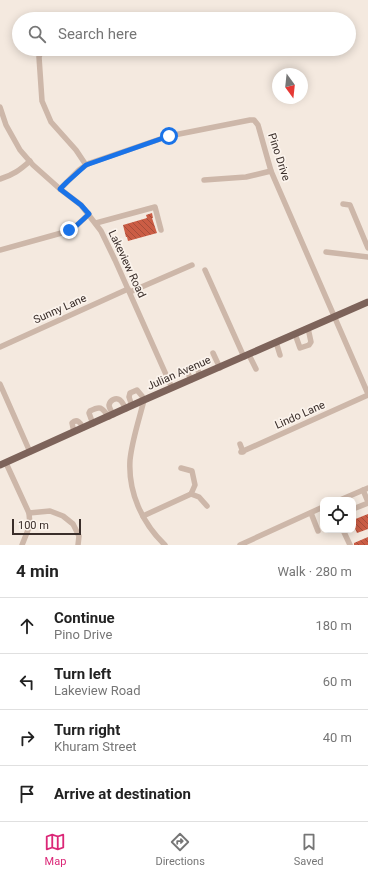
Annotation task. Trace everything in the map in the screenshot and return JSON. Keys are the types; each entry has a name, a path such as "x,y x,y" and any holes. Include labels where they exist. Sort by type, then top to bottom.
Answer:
{"main road":[{"name":"Julian Avenue","path":"3,464 144,400 368,302"}],"street":[{"path":"39,56 42,101 51,122 76,150 86,165"},
{"name":"Lakeview Road","path":"0,107 6,125 20,150 33,165 81,205 96,223 106,240 172,388"},
{"name":"Pino Drive","path":"60,189 86,165 169,136 254,120 258,125 271,171 368,395"},
{"path":"0,179 19,171 30,161"},
{"path":"204,180 246,177 271,171"},
{"path":"343,204 350,205 368,248"},
{"path":"96,223 155,207 161,230"},
{"path":"0,250 65,232 76,226 89,214"},
{"path":"326,252 368,257"},
{"name":"Sunny Lane","path":"0,346 192,265"},
{"path":"205,270 246,356 256,369"},
{"path":"295,334 300,348 309,345 311,342 308,328"},
{"path":"276,342 280,355"},
{"path":"213,353 220,368"},
{"path":"0,384 30,452"},
{"path":"129,408 130,393 137,390 144,400 132,448 130,469 131,479 135,497 143,516 152,530 165,545"},
{"name":"Lindo Lane","path":"240,444 242,452 368,395"},
{"path":"111,416 110,403 113,400 120,400 129,408"},
{"path":"93,424 89,414 90,411 96,408 102,408 111,416"},
{"path":"3,464 29,513 30,525 22,545"},
{"path":"143,516 191,494 195,485 192,471 181,468"},
{"path":"347,497 365,489 368,502 356,508"},
{"path":"191,494 199,497 207,506"},
{"path":"240,545 320,509"},
{"path":"29,513 50,510 63,516 73,524 78,536 78,545"},
{"path":"311,513 318,530"},
{"path":"344,533 350,545"}],"building":[{"path":"152,213 152,218 157,233 128,241 123,225 147,218 146,215"},
{"path":"368,514 368,529 357,533 356,519"},
{"path":"368,537 368,545 354,545 354,543"}],"route":[{"path":"69,230 76,226 89,214 81,205 60,189 79,170 98,160 169,136"}]}
